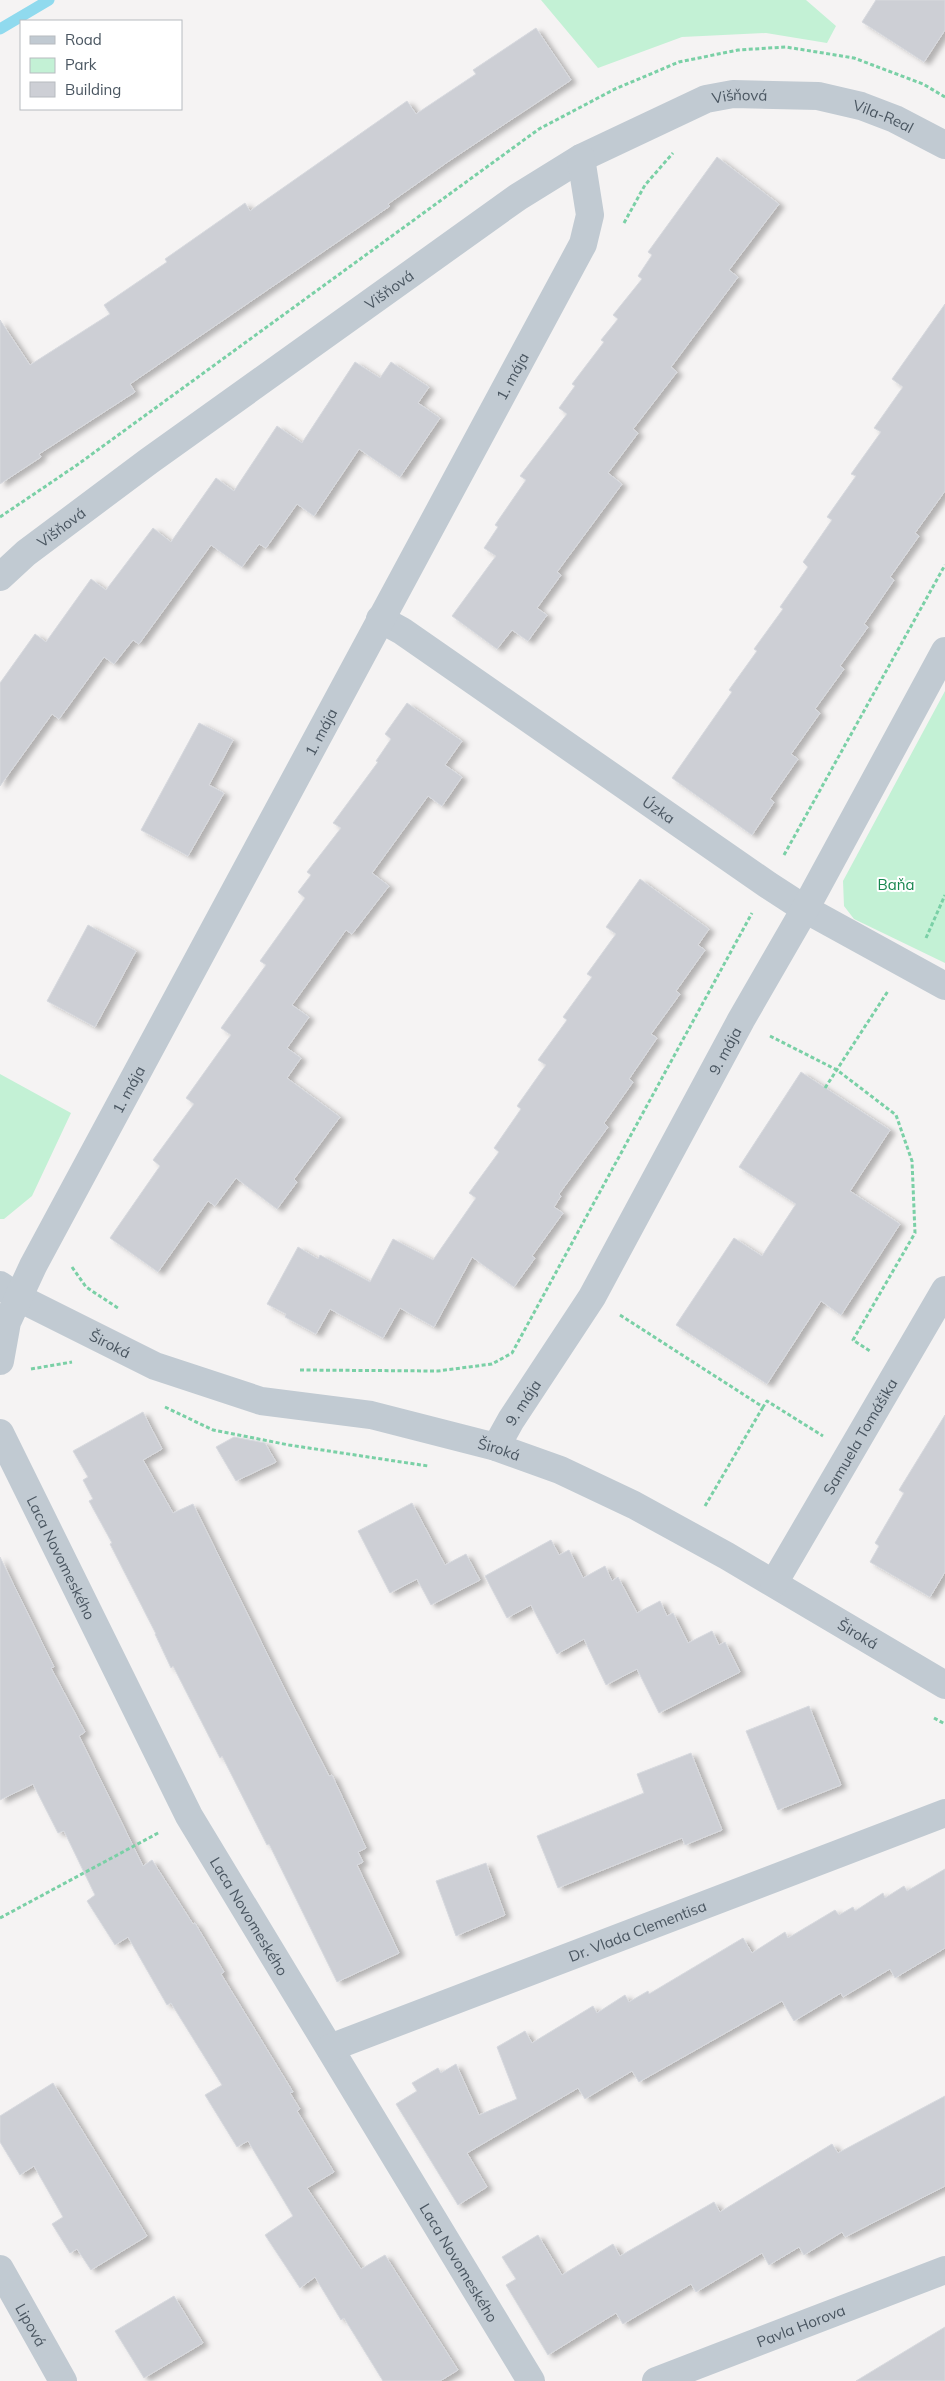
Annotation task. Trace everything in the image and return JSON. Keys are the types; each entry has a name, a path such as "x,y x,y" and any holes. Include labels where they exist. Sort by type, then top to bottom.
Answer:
{"street":[{"name":"Višňová","path":"0,577 26,553 149,460 518,197 581,158 706,99 733,94 818,96"},
{"name":"Vila-Real","path":"818,96 869,109 895,119 945,145"},
{"name":"1. mája","path":"12,1366 8,1322 9,1292 38,1257 582,244 590,215 581,158"},
{"name":"Úzka","path":"380,619 402,630 806,909 945,986"},
{"name":"9. mája","path":"496,1447 511,1420 592,1297 741,1020 806,909 945,651"},
{"name":"Samuela Tomášika","path":"774,1583 945,1290"},
{"name":"Široká","path":"9,1292 155,1366 261,1401 371,1415 496,1447 560,1470 634,1505 688,1534 945,1685"},
{"name":"Laca Novomeského","path":"0,1434 189,1816 531,2381"},
{"name":"Dr. Vlada Clementisa","path":"330,2048 945,1813"},
{"name":"Lipová","path":"0,2269 63,2381"},
{"name":"Pavla Horova","path":"656,2381 945,2270"}],"path":[{"path":"621,228 645,185 678,148"},
{"path":"294,1370 438,1372 492,1364 512,1353 768,884 945,565"},
{"path":"825,1088 906,965 921,950 945,895"},
{"path":"741,1020 837,1070 896,1115 912,1161 915,1233 853,1340 898,1370"},
{"path":"72,1262 72,1269 86,1287 125,1312"},
{"path":"592,1297 763,1407"},
{"path":"12,1366 72,1362 81,1366"},
{"path":"688,1534 767,1400 850,1452"},
{"path":"160,1404 213,1430 288,1445 435,1468"},
{"path":"932,1717 945,1724"},
{"path":"0,1918 189,1816"}],"green space":[{"path":"541,0 806,0 836,26 827,43 766,33 682,37 598,68"},
{"name":"Baňa","path":"945,691 945,963 854,919 844,906 843,881"},
{"path":"0,1074 71,1113 32,1196 4,1219 0,1219"}],"building":[{"path":"876,0 945,0 945,30 924,62 862,22"},
{"path":"536,28 571,80 449,161 388,204 390,206 130,384 135,392 39,454 41,457 0,484 0,320 30,365 110,314 104,305 167,262 165,259 245,203 250,211 407,101 416,114 476,74 473,70"},
{"path":"717,157 779,204 729,270 738,277 671,367 677,372 633,429 638,433 608,473 622,484 557,572 561,575 537,608 547,615 528,641 512,630 497,649 452,616 496,556 484,548 498,527 495,525 526,480 520,476 567,414 559,408 575,386 572,384 604,342 601,340 618,319 613,315 642,279 638,276 652,255 648,252"},
{"path":"945,304 945,491 915,533 919,536 890,577 894,580 864,624 868,627 840,666 844,669 815,709 820,713 791,754 798,759 770,799 774,802 752,835 672,778 732,692 729,690 757,651 754,649 783,609 780,607 808,567 803,562 832,520 827,517 856,476 851,474 881,432 874,428 903,387 892,379"},
{"path":"355,362 380,378 391,362 429,387 418,403 440,418 400,477 359,449 314,516 297,504 266,548 259,544 242,567 211,545 139,644 133,640 114,664 104,657 59,719 52,714 0,786 0,683 35,634 46,642 91,579 106,590 153,528 171,542 216,478 234,491 277,426 302,443"},
{"path":"407,703 462,741 445,765 462,777 442,806 428,796 372,873 389,886 352,934 346,930 292,1005 309,1017 287,1048 301,1058 287,1078 340,1117 294,1179 297,1182 277,1209 236,1178 215,1206 208,1201 158,1272 110,1238 160,1166 153,1160 194,1104 186,1098 231,1035 221,1028 266,965 260,961 305,898 298,892 311,875 307,872 341,828 333,823 378,762 376,761 391,739 385,734"},
{"path":"199,723 233,740 209,785 224,793 188,856 141,830"},
{"path":"640,879 709,929 698,945 705,950 676,991 680,994 651,1034 657,1038 629,1079 633,1082 604,1123 608,1127 559,1194 561,1196 554,1207 563,1213 532,1256 535,1258 514,1287 472,1257 434,1327 400,1308 383,1338 330,1309 316,1334 285,1317 286,1314 267,1304 298,1247 318,1259 320,1255 370,1282 393,1239 433,1260 476,1198 469,1193 499,1152 494,1148 521,1109 517,1106 546,1065 538,1060 567,1020 563,1017 592,977 587,974 616,934 606,927"},
{"path":"88,925 136,951 95,1027 47,1001"},
{"path":"801,1072 890,1130 850,1191 900,1224 841,1315 821,1301 767,1384 676,1325 734,1238 762,1256 796,1204 739,1167"},
{"path":"143,1412 162,1449 143,1460 173,1513 193,1504 329,1776 332,1775 366,1848 358,1852 363,1862 357,1865 399,1953 337,1982 269,1844 267,1845 222,1756 220,1758 173,1666 171,1668 156,1634 110,1544 112,1543 89,1501 93,1499 83,1480 88,1477 73,1451"},
{"path":"945,1415 945,1572 930,1597 870,1562 879,1546 875,1543 904,1493 899,1490"},
{"path":"234,1437 265,1443 276,1462 236,1481 216,1447"},
{"path":"412,1503 445,1565 466,1554 480,1580 431,1605 417,1579 390,1593 358,1531"},
{"path":"551,1540 559,1555 569,1550 583,1578 605,1566 612,1581 618,1577 637,1613 660,1601 667,1616 673,1613 688,1643 712,1631 719,1645 725,1642 740,1672 659,1713 637,1669 606,1685 584,1639 557,1654 531,1605 507,1618 485,1576"},
{"path":"0,1557 54,1667 51,1668 85,1732 79,1736 143,1866 152,1860 193,1924 195,1923 224,1972 221,1974 293,2092 290,2093 300,2109 297,2111 334,2172 307,2188 361,2269 385,2255 458,2370 440,2381 383,2381 344,2318 341,2320 315,2277 300,2288 265,2235 293,2216 248,2141 237,2147 205,2095 222,2085 171,2003 167,2005 128,1937 115,1945 87,1901 95,1895 64,1831 58,1833 33,1784 0,1800"},
{"path":"809,1706 841,1785 778,1810 746,1731"},
{"path":"691,1753 722,1830 685,1845 682,1838 558,1888 537,1836 644,1793 637,1774"},
{"path":"486,1863 505,1915 456,1936 436,1881"},
{"path":"945,1869 945,1948 895,1978 890,1969 843,1997 841,1993 794,2021 782,2001 639,2082 632,2071 585,2099 578,2088 467,2153 487,2187 458,2205 396,2104 417,2091 412,2083 438,2068 441,2073 456,2064 479,2115 517,2099 497,2047 525,2031 532,2043 593,2006 597,2013 625,1995 629,2002 648,1991 649,1994 743,1938 752,1953 785,1932 788,1938 835,1910 839,1915 853,1907 855,1911 883,1893 885,1898 904,1886 907,1891"},
{"path":"53,2083 147,2236 91,2270 77,2249 70,2253 52,2224 63,2217 34,2166 20,2175 0,2142 0,2116"},
{"path":"945,2096 945,2186 845,2237 842,2232 804,2255 799,2247 769,2265 762,2253 696,2292 691,2284 623,2324 616,2313 548,2355 506,2285 516,2279 502,2257 538,2235 562,2275 613,2244 620,2256 714,2202 720,2212 832,2144 838,2153"},
{"path":"174,2296 203,2343 144,2378 115,2331"},
{"path":"945,2327 945,2381 856,2381"}],"waterway":[{"path":"0,29 49,0"}]}
